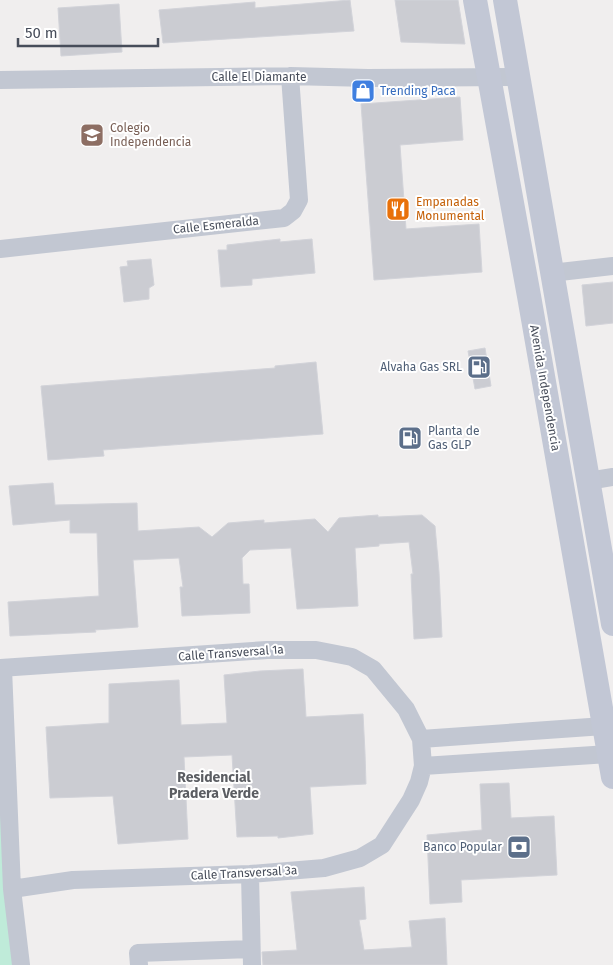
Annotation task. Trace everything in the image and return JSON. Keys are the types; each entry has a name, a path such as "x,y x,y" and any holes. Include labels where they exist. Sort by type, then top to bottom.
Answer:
{"main road":[{"name":"Avenida Independencia","path":"475,0 611,766"},
{"path":"505,0 613,624"}],"street":[{"name":"Calle El Diamante","path":"0,80 290,76 368,78 518,77"},
{"name":"Calle Esmeralda","path":"0,249 284,218 293,211 299,200 290,76"},
{"path":"551,273 613,266"},
{"path":"588,481 613,477"},
{"name":"Calle Transversal 1a","path":"2,668 267,650 316,650 352,657 373,668 406,709 422,739"},
{"path":"2,668 12,888 21,965"},
{"path":"422,739 604,726"},
{"name":"Calle Transversal 3a","path":"12,888 74,880 250,874 324,868 360,858 382,845 411,800 419,782 423,766 422,739"},
{"path":"423,766 611,766"},
{"path":"139,965 138,953 252,957 250,874"}],"green space":[{"path":"0,708 18,965 0,965"}],"building":[{"path":"350,0 354,31 163,43 159,10 255,2 255,8"},
{"path":"395,0 458,0 465,44 401,42"},
{"path":"119,4 122,52 61,56 58,8"},
{"path":"460,97 463,140 400,145 406,229 479,224 482,272 374,280 361,104"},
{"path":"280,239 280,242 312,239 315,273 252,279 252,285 221,287 218,250 227,250 227,245"},
{"path":"151,259 154,285 149,288 149,299 124,302 120,267 128,266 127,261"},
{"path":"613,282 613,323 586,326 582,285"},
{"path":"485,348 491,386 475,389 468,351"},
{"path":"316,362 323,434 103,450 104,456 48,460 41,386 275,368 275,366"},
{"path":"53,483 55,505 137,503 138,531 199,527 212,537 228,523 264,520 264,523 315,519 328,532 339,518 378,515 378,517 422,515 435,526 442,637 414,639 411,574 413,574 409,542 355,548 358,606 297,609 291,548 250,550 242,558 243,584 249,584 250,613 182,616 180,587 183,587 179,558 133,560 138,627 95,630 96,632 10,636 8,602 99,596 97,533 70,533 70,520 13,525 9,486"},
{"path":"303,669 306,717 363,714 366,784 310,787 313,834 278,838 278,836 237,837 232,755 184,757 188,839 118,844 113,796 50,798 46,727 109,723 109,684 179,680 181,725 227,723 224,675"},
{"name":"Banco Popular","path":"509,783 511,818 554,816 557,875 461,880 462,902 430,904 427,835 482,830 480,784"},
{"path":"364,887 366,919 359,920 364,950 412,947 409,921 445,918 447,965 263,965 262,952 297,950 291,892"}],"place":[{"name":"Trending Paca","path":"363,91"},
{"name":"Colegio Independencia","path":"92,135"},
{"name":"Empanadas Monumental","path":"398,209"},
{"name":"Alvaha Gas SRL","path":"479,367"},
{"name":"Planta de Gas GLP","path":"410,438"},
{"name":"Banco Popular","path":"519,847"}],"district":[{"name":"Residencial Pradera Verde","path":"214,786"}]}
